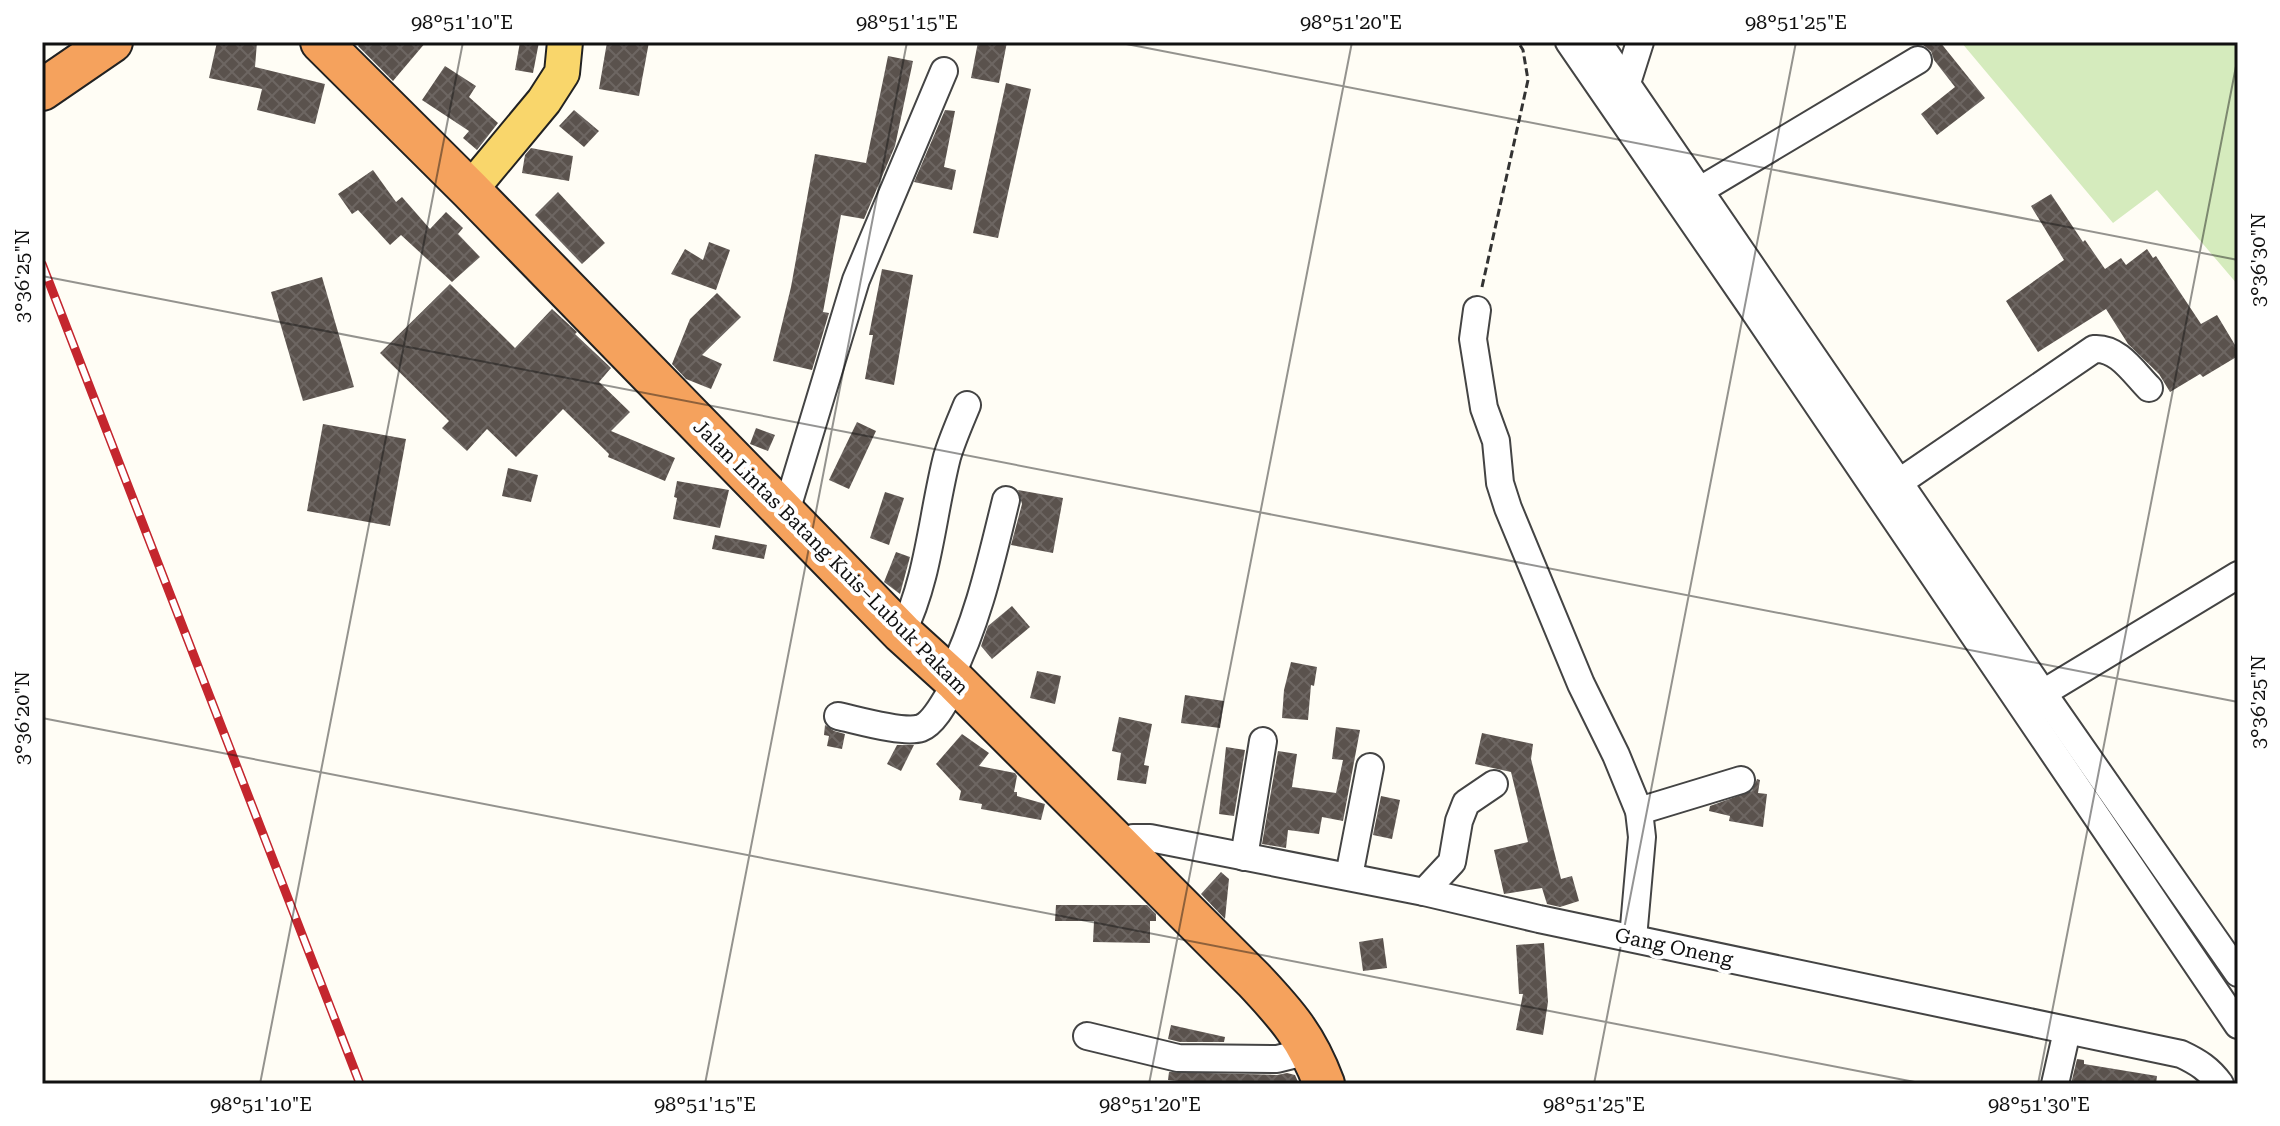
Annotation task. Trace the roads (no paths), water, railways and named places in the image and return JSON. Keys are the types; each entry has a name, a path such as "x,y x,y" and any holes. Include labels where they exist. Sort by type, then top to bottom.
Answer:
{"highway":[{"path":"42,90 112,42"},
{"name":"Jalan Lintas Batang Kuis–Lubuk Pakam","path":"321,42 470,190 902,633 953,680 1293,1022 1317,1067"}],"main road":[{"path":"470,190 544,101 562,73 565,42"}],"street":[{"path":"1569,42 1689,196 1888,489 2238,1025"},
{"path":"1598,42 1627,83 1689,196"},
{"path":"1627,83 1640,42"},
{"path":"1689,196 1918,60"},
{"path":"785,515 856,280 944,71"},
{"path":"1477,310 1473,339 1484,408 1496,441 1500,483 1508,508 1581,684 1639,811 1642,837 1633,938"},
{"path":"1888,489 2094,349 2109,350 2118,356 2149,388"},
{"path":"902,633 912,613 927,557 947,456 967,405"},
{"path":"1888,489 2043,693 2238,973"},
{"path":"838,716 905,729 920,729 929,722 953,680 967,643 1006,500"},
{"path":"2043,693 2238,575"},
{"path":"1244,857 1263,741"},
{"path":"1349,876 1370,767"},
{"path":"1639,811 1741,780"},
{"path":"1424,892 1452,862 1459,821 1466,803 1494,784"},
{"name":"Gang Oneng","path":"1118,845 1133,838 1150,838 1349,876 2181,1054 2199,1062 2212,1072 2220,1084"},
{"path":"2055,1084 2067,1031"},
{"path":"1087,1036 1178,1058 1277,1059 1317,1067"}],"railway":[{"path":"42,264 360,1084"}]}
